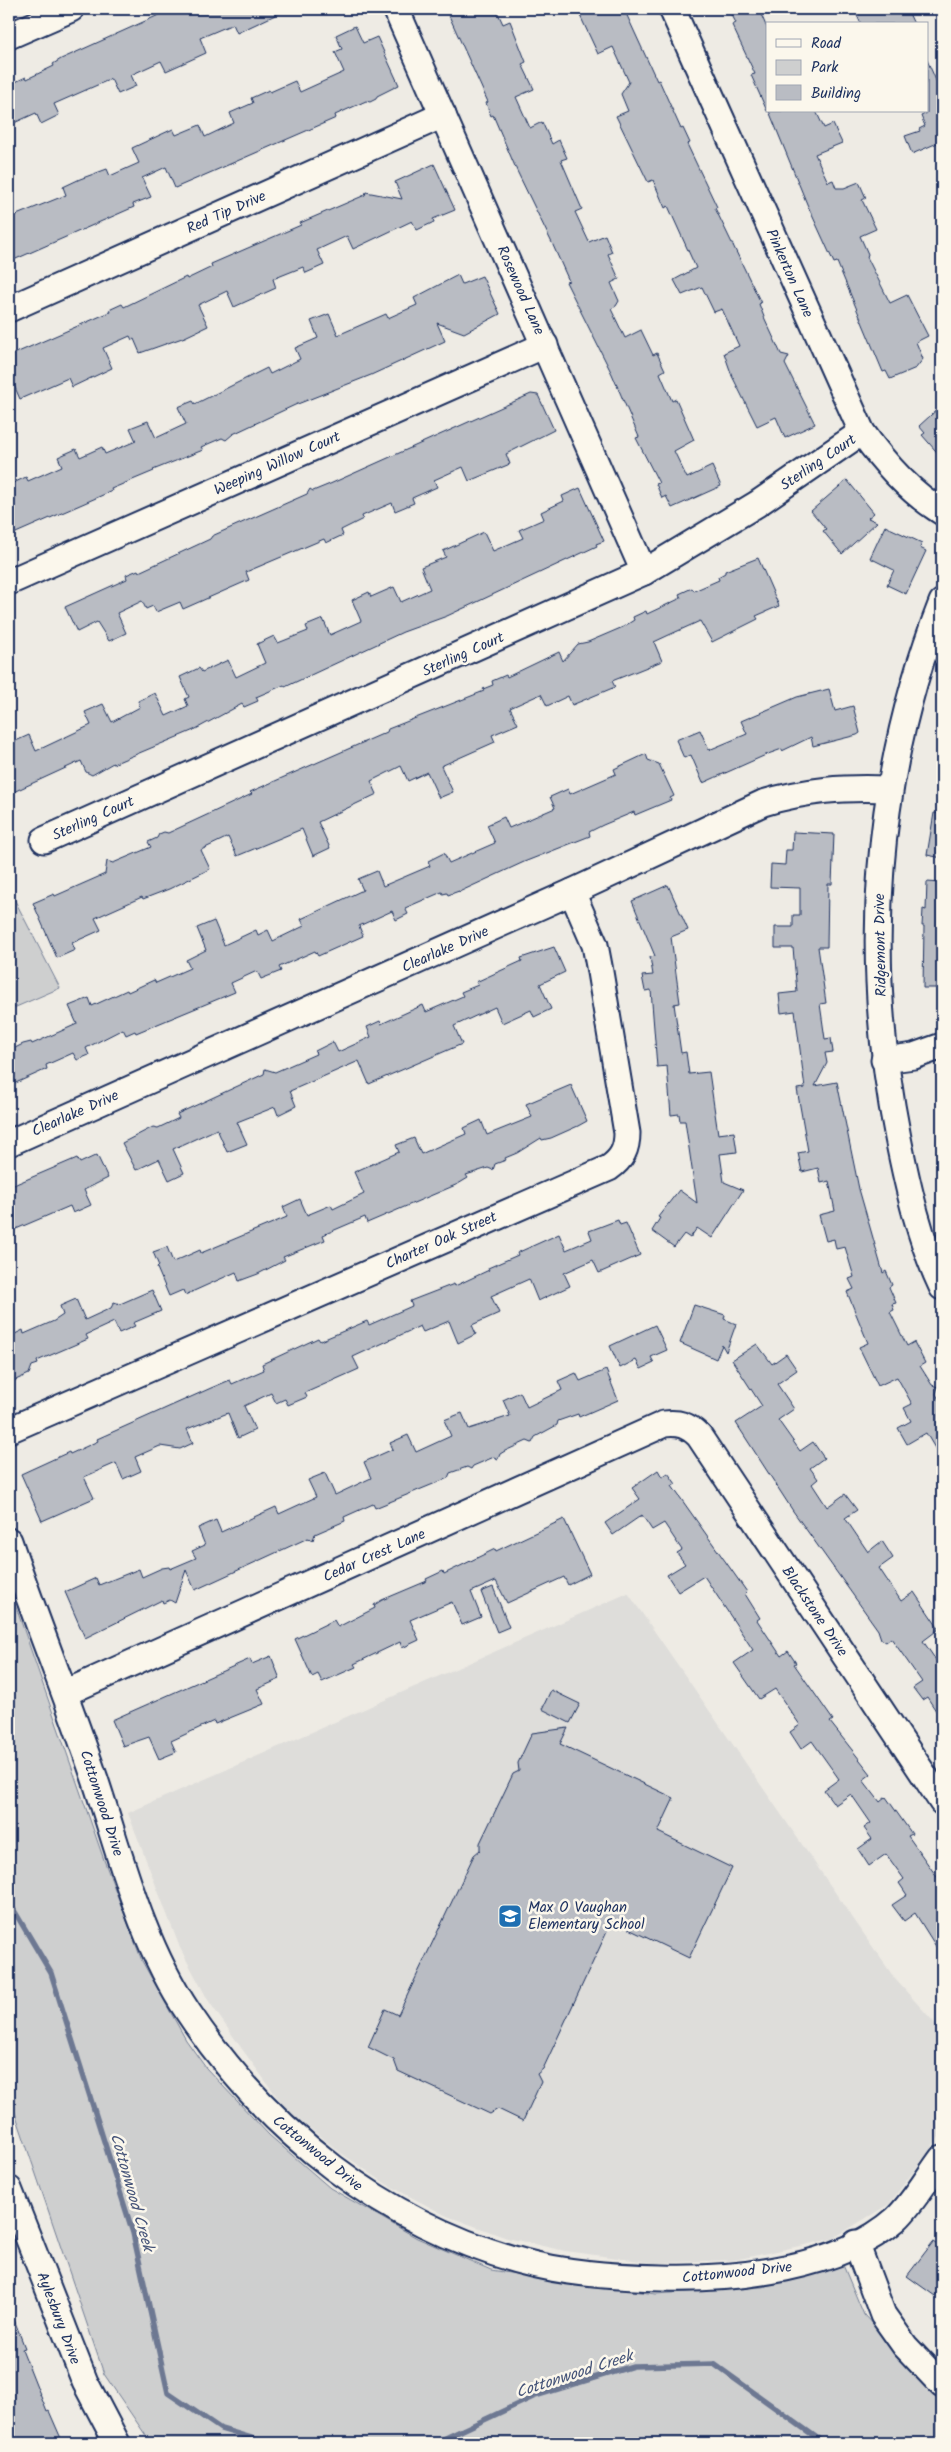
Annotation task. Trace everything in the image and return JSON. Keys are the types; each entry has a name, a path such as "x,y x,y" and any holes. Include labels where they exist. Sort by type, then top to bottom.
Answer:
{"street":[{"path":"9,36 70,9"},
{"name":"Rosewood Lane","path":"396,9 644,572"},
{"name":"Pinkerton Lane","path":"672,9 862,432 882,460 903,481 942,512"},
{"name":"Red Tip Drive","path":"9,309 443,115"},
{"name":"Weeping Willow Court","path":"9,582 545,345"},
{"name":"Sterling Court","path":"44,840 644,572 757,504 862,432"},
{"name":"Ridgemont Drive","path":"942,602 914,680 889,789 882,843 878,903 881,1030 884,1060 907,1185 942,1287"},
{"name":"Clearlake Drive","path":"9,1142 572,892 763,803 795,793 852,787 889,789"},
{"name":"Charter Oak Street","path":"9,1430 609,1168 618,1162 624,1153 627,1133 600,966 595,945 572,892"},
{"path":"884,1060 914,1056 942,1046"},
{"name":"Cedar Crest Lane","path":"65,1693 664,1424 684,1424"},
{"name":"Blackstone Drive","path":"684,1424 699,1436 942,1802"},
{"name":"Cottonwood Drive","path":"9,1541 65,1693 139,1914 155,1952 187,2011 239,2080 273,2117 345,2178 398,2212 455,2238 524,2262 589,2274 678,2279 751,2273 801,2264 837,2254 878,2232 903,2212 942,2158"},
{"name":"Aylesbury Drive","path":"9,2189 85,2382 117,2443"},
{"path":"856,2243 883,2315 905,2346 942,2385"}],"shaded area":[{"name":"Max O Vaughan Elementary School","path":"628,1593 895,1979 942,2031 942,2133 889,2204 832,2239 735,2260 655,2263 565,2251 507,2238 447,2216 386,2184 341,2153 286,2109 242,2049 208,2000 180,1948 128,1813"}],"green space":[{"path":"9,889 60,988 9,1010"},
{"path":"9,1587 104,1860 142,1961 186,2040 206,2068 269,2135 330,2188 417,2238 491,2270 656,2294 762,2287 843,2265 864,2315 942,2400 942,2443 151,2443 104,2374 9,2095"}],"building":[{"path":"172,9 288,9 237,33 233,24 200,38 206,53 166,71 161,61 131,75 136,86 118,94 111,79 54,104 59,115 41,124 36,113 14,123 9,112 9,85 26,77 27,79 54,66 53,64 61,59"},
{"path":"446,9 496,9 503,24 510,21 526,62 522,64 534,89 516,97 530,128 542,122 552,144 559,140 567,158 561,160 582,209 575,212 589,242 605,235 612,252 608,254 619,279 611,283 619,301 611,309 625,338 641,330 653,355 657,353 665,370 660,373 672,401 676,399 694,440 674,451 687,478 712,466 721,486 672,508 666,496 662,498 656,484 659,483 636,438 639,437 612,374 566,282 569,281 493,115 491,116 486,103 488,102"},
{"path":"577,9 624,9 657,81 659,80 681,129 683,128 690,143 687,144 717,207 715,208 761,303 759,304 764,317 781,354 789,356 785,364 815,424 785,438 776,417 757,426 732,376 724,353 739,346 722,309 714,312 702,287 682,295 674,280 696,268 668,206 665,208 653,180 648,182 616,116 628,111 621,94 629,82 613,47 598,54"},
{"path":"729,9 750,9 753,15 760,12 766,26 766,109 751,75 755,74 732,25 736,23"},
{"path":"854,9 907,9 913,22 860,22"},
{"path":"355,26 363,43 377,37 399,85 377,96 376,99 370,102 366,101 335,115 336,118 175,188 166,167 142,178 151,197 133,204 134,207 9,262 9,218 66,195 63,187 80,179 107,169 110,176 139,163 132,148 173,129 176,135 200,125 205,137 234,123 230,113 253,103 251,98 295,81 300,92 344,72 335,52 342,49 336,35"},
{"path":"928,62 942,94 942,141 912,154 905,136 920,131 919,129 925,126 921,116 927,113"},
{"path":"769,112 816,112 824,128 833,124 842,143 815,154 828,182 833,180 836,188 844,188 859,182 866,198 862,200 876,229 860,236 868,254 867,257 890,303 907,295 928,336 916,342 923,359 916,368 890,379 886,371 883,372 837,262 834,263 807,204"},
{"path":"434,164 455,210 433,219 434,222 417,230 412,221 353,249 347,236 317,250 324,265 306,273 303,267 273,279 276,288 234,307 227,291 198,305 208,326 185,337 140,353 134,339 132,340 130,336 103,348 112,368 72,387 68,378 20,399 9,374 9,356 110,312 109,310 122,304 124,307 186,277 187,279 212,267 211,264 301,225 300,223 365,195 366,192 402,199 395,182"},
{"path":"458,275 462,284 482,276 500,314 464,333 437,323 445,341 371,375 295,405 233,434 226,440 222,438 201,447 203,450 153,470 111,489 112,491 9,536 9,485 26,477 28,481 62,466 58,457 76,449 80,457 102,447 105,454 136,441 130,428 148,421 156,438 186,424 178,407 193,401 195,404 267,368 270,374 300,359 295,348 318,338 311,321 329,314 338,335 386,314 388,318 417,305 414,298"},
{"path":"531,394 538,395 554,430 506,454 510,464 469,481 463,467 434,480 437,487 412,498 414,503 395,511 392,503 362,516 363,519 341,530 343,535 326,543 324,539 246,572 249,580 183,609 180,602 156,612 153,606 146,609 142,601 117,613 126,633 109,641 97,622 77,632 65,607 127,579 126,575 138,570 139,572 210,539 212,536 307,494 310,489 313,491 330,484"},
{"path":"942,405 942,458 922,435 925,433 919,426"},
{"path":"847,480 874,513 868,518 877,522 842,554 823,531 826,529 811,511"},
{"path":"580,488 604,541 596,544 597,546 447,616 403,632 285,687 284,685 256,697 258,701 244,707 242,704 194,730 113,763 92,775 86,772 81,761 9,794 9,744 29,735 36,751 91,725 85,712 103,704 112,722 140,707 138,701 155,693 166,716 188,706 185,699 189,697 180,677 199,668 202,672 228,660 236,677 265,663 257,644 274,636 278,643 308,631 306,626 323,619 330,635 361,621 352,600 369,592 371,597 394,587 401,602 430,589 421,567 446,557 443,551 484,532 493,551 523,538 519,530 544,519 541,512 564,501 562,496"},
{"path":"885,526 922,543 920,548 926,551 906,594 887,585 894,570 870,558"},
{"path":"758,558 779,606 756,616 758,619 712,642 700,621 669,635 654,642 662,661 612,681 615,687 572,705 568,696 547,706 541,694 510,708 518,724 492,735 495,742 441,766 453,792 439,798 427,772 408,781 401,766 371,781 377,794 318,822 330,848 313,856 302,829 237,856 228,837 201,850 210,869 169,889 143,899 142,897 95,918 101,930 72,943 75,950 57,958 33,903 54,894 55,896 105,874 107,861 113,863 151,847 148,842 157,838 159,834 168,833 252,794 250,792 387,732 388,729 484,691 483,689 493,685 492,681 506,675 507,677 559,652 563,661 578,644 588,642 623,627 634,620 633,617 646,611 647,614 681,598 679,594 692,588 694,591 719,580 718,577 725,573 725,571"},
{"path":"829,689 835,711 853,706 860,733 857,735 813,746 811,737 782,751 782,749 768,754 703,783 691,755 684,758 676,740 700,730 709,750 747,734 741,721 797,697"},
{"path":"646,754 648,760 659,764 674,796 670,798 671,800 635,815 634,812 603,825 589,832 590,836 524,862 459,892 448,895 442,892 405,908 408,914 396,920 392,911 359,926 363,936 318,956 315,951 279,967 281,971 261,979 257,971 231,983 235,992 136,1033 135,1031 126,1035 123,1029 86,1048 89,1055 77,1060 73,1053 46,1065 47,1069 9,1086 9,1051 23,1044 31,1042 32,1044 77,1024 69,1006 89,998 92,1006 127,990 128,992 154,980 156,983 190,968 186,960 206,950 197,928 214,921 224,945 256,930 258,935 268,930 273,941 304,926 301,919 363,890 358,879 377,871 383,886 430,866 428,861 444,853 449,863 495,843 487,825 504,817 509,828 555,808 550,797 568,789 570,794 616,774 614,769"},
{"path":"934,813 942,814 942,858 927,855"},
{"path":"793,832 834,834 832,884 828,884 827,947 818,947 826,1003 820,1004 825,1039 831,1038 833,1052 825,1053 827,1063 815,1086 837,1082 859,1189 883,1273 886,1271 892,1285 889,1287 896,1303 892,1304 894,1310 890,1312 907,1346 914,1342 925,1363 920,1366 932,1385 938,1387 936,1394 942,1405 942,1460 926,1433 907,1444 898,1428 911,1421 904,1408 912,1404 897,1377 878,1386 859,1347 868,1343 847,1292 854,1289 849,1279 854,1277 845,1247 836,1249 834,1239 826,1241 819,1215 835,1211 829,1181 821,1183 818,1168 802,1172 798,1153 808,1151 797,1089 805,1088 795,1011 781,1013 779,994 797,992 793,948 775,948 775,927 793,927 793,915 800,915 800,888 770,887 771,864 785,865 786,850 792,850"},
{"path":"927,882 942,883 942,988 923,988 924,926 922,926 923,909 926,910"},
{"path":"668,885 688,930 671,937 680,1003 674,1004 681,1053 686,1052 689,1074 709,1072 718,1134 734,1132 737,1152 720,1154 724,1182 743,1190 712,1238 697,1228 690,1238 684,1234 674,1247 652,1231 660,1218 658,1217 679,1190 697,1203 685,1121 680,1121 679,1114 671,1115 667,1066 657,1067 651,990 645,991 642,976 653,975 650,957 655,956 632,901"},
{"path":"554,947 565,972 540,984 551,1009 534,1017 531,1010 502,1023 495,1007 454,1026 462,1044 369,1084 359,1061 290,1091 296,1106 278,1115 275,1107 237,1122 247,1144 227,1152 217,1129 173,1149 184,1173 169,1180 159,1159 136,1170 122,1143 153,1127 158,1128 179,1118 177,1114 264,1074 265,1069 275,1072 316,1054 315,1051 333,1042 338,1052 371,1037 367,1027 380,1021 381,1024 423,1005 426,1012 463,996 461,992 478,985 476,982 522,961 521,958"},
{"path":"571,1085 587,1121 578,1126 551,1138 542,1140 541,1138 505,1158 506,1160 495,1164 493,1170 488,1168 466,1175 468,1178 458,1184 367,1223 365,1217 323,1235 325,1240 283,1257 285,1260 258,1274 239,1281 236,1272 185,1295 183,1290 169,1296 157,1268 159,1266 153,1252 167,1247 173,1262 200,1250 201,1253 287,1217 283,1207 300,1199 307,1215 331,1205 333,1209 364,1194 354,1172 399,1152 396,1145 414,1138 421,1154 466,1134 464,1128 481,1120 487,1135 532,1117 526,1104"},
{"path":"97,1155 108,1178 84,1190 91,1205 73,1213 70,1206 9,1232 9,1187 77,1158 80,1163"},
{"path":"618,1220 620,1225 626,1223 640,1255 599,1273 593,1260 564,1273 570,1286 538,1301 529,1279 491,1296 499,1313 472,1325 476,1334 458,1343 449,1321 423,1332 420,1326 353,1357 359,1369 305,1393 307,1397 288,1405 285,1399 276,1403 271,1393 244,1406 255,1430 238,1438 228,1413 187,1429 193,1443 180,1449 160,1446 135,1457 141,1471 123,1479 116,1463 84,1477 94,1498 42,1521 21,1474 69,1452 70,1454 98,1441 97,1439 211,1388 230,1380 232,1384 264,1370 262,1364 318,1338 320,1341 367,1321 369,1325 412,1306 410,1301 454,1284 455,1286 489,1270 488,1268 518,1255 517,1253 559,1234 566,1250 592,1239 589,1231"},
{"path":"152,1290 161,1311 133,1323 135,1326 119,1333 114,1322 86,1335 88,1339 37,1361 38,1364 32,1366 29,1374 9,1383 9,1337 23,1330 24,1334 54,1321 63,1315 60,1306 76,1299 85,1320 111,1308 114,1302 120,1304"},
{"path":"694,1305 725,1315 724,1319 736,1324 726,1352 722,1345 716,1359 680,1343"},
{"path":"655,1325 667,1350 651,1357 654,1363 641,1369 636,1360 620,1368 610,1346"},
{"path":"757,1344 772,1364 786,1354 797,1370 777,1384 794,1409 778,1420 800,1451 813,1442 824,1458 810,1468 818,1479 812,1484 827,1507 845,1494 857,1510 845,1518 868,1552 882,1541 893,1558 879,1568 901,1601 914,1592 939,1629 923,1641 942,1669 942,1720 927,1697 922,1700 913,1688 922,1682 891,1638 886,1642 881,1639 878,1630 793,1511 736,1423 762,1406 732,1360"},
{"path":"606,1370 618,1400 579,1417 578,1414 558,1421 557,1425 535,1437 532,1443 527,1441 505,1451 500,1454 498,1459 494,1457 473,1466 471,1469 467,1467 450,1473 448,1478 375,1508 373,1504 344,1517 345,1521 315,1534 313,1540 308,1538 195,1590 186,1570 175,1603 170,1600 163,1603 162,1600 85,1638 65,1592 96,1578 99,1585 139,1569 142,1577 162,1568 169,1567 170,1569 196,1558 192,1551 205,1545 198,1528 216,1520 221,1532 276,1507 279,1514 316,1497 308,1480 325,1473 335,1495 371,1478 364,1462 393,1449 390,1443 408,1435 416,1452 451,1436 444,1420 462,1413 469,1429 510,1416 503,1400 520,1392 527,1407 562,1390 558,1381 576,1373 580,1381"},
{"path":"658,1470 662,1477 668,1473 676,1484 672,1486 747,1592 745,1594 760,1618 757,1620 781,1656 788,1651 796,1663 794,1664 833,1720 830,1722 871,1774 863,1780 880,1802 886,1797 912,1834 908,1836 942,1884 942,1956 915,1913 904,1921 892,1905 907,1895 899,1883 904,1879 886,1854 869,1866 858,1849 872,1839 864,1828 871,1823 851,1794 835,1805 824,1790 839,1779 812,1741 801,1749 790,1732 800,1725 775,1689 759,1699 734,1663 753,1650 704,1576 678,1592 667,1575 685,1564 677,1553 682,1550 664,1523 652,1530 642,1515 613,1535 605,1523 640,1499 632,1488"},
{"path":"564,1519 590,1574 568,1585 564,1577 507,1603 496,1581 471,1592 481,1617 462,1625 452,1602 410,1620 419,1640 402,1648 400,1642 354,1664 356,1667 322,1682 318,1674 312,1677 295,1639 334,1620 338,1627 375,1608 374,1605 382,1600 427,1581 426,1579 443,1571 444,1574"},
{"path":"493,1587 509,1627 497,1632 481,1592"},
{"path":"271,1656 280,1679 257,1689 264,1704 215,1724 214,1721 171,1741 176,1752 159,1759 149,1737 123,1746 112,1720 250,1659 252,1664"},
{"path":"551,1690 580,1704 570,1723 542,1709"},
{"path":"568,1728 560,1744 674,1798 658,1832 732,1868 689,1958 612,1921 543,2069 537,2074 541,2082 523,2121 498,2109 490,2114 398,2071 394,2060 368,2047 385,2009 398,2015 474,1855 480,1850 480,1843 513,1774 519,1771 518,1763 532,1733"},
{"path":"933,2242 942,2248 942,2286 935,2296 907,2276"},
{"path":"10,2309 25,2348 22,2349 47,2412 49,2411 63,2443 18,2443 9,2424"}],"waterway":[{"name":"Cottonwood Creek","path":"9,1902 51,1973 133,2233 168,2393 221,2429 268,2443"},
{"name":"Cottonwood Creek","path":"435,2443 535,2396 633,2366 714,2364 824,2443"}],"place":[{"name":"Max O Vaughan Elementary School","path":"510,1916"}]}
